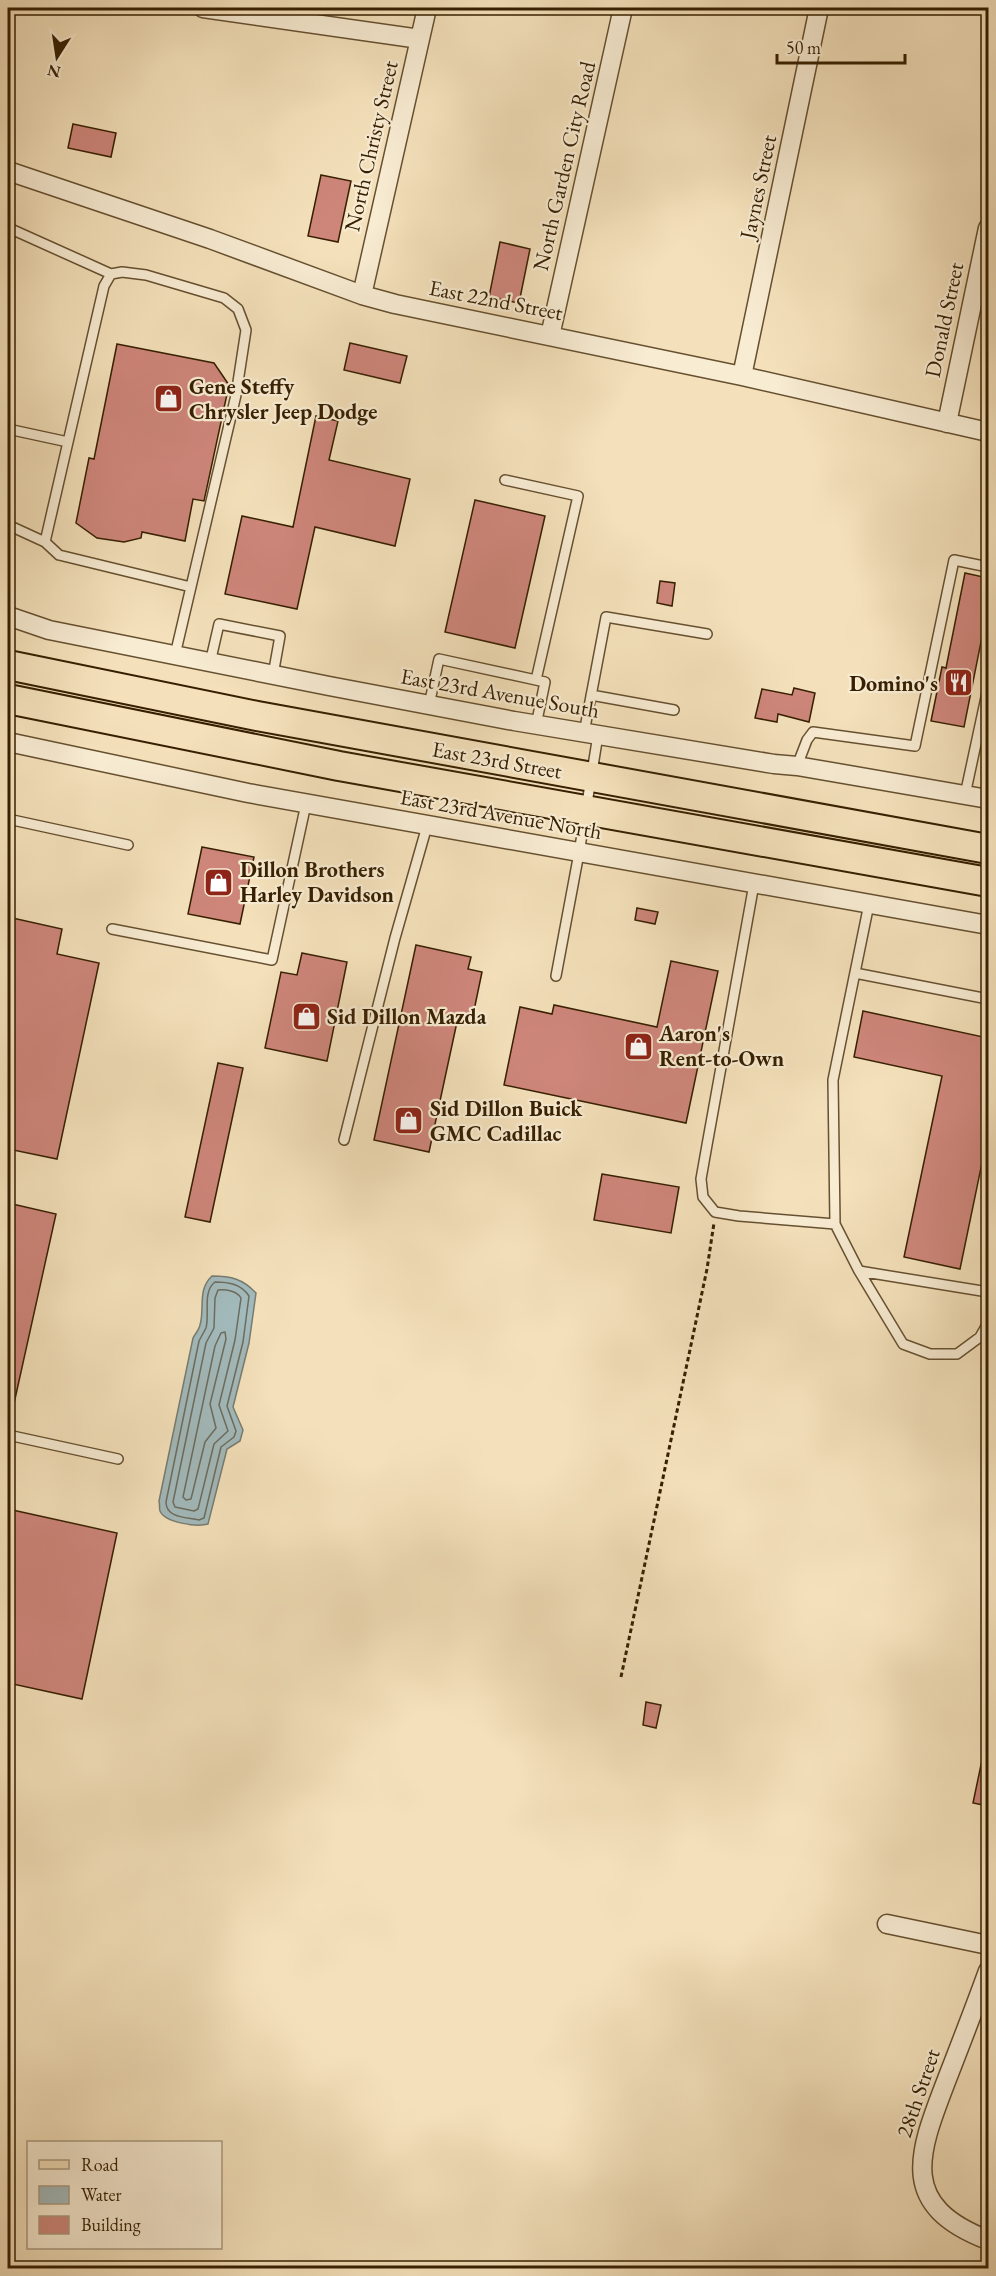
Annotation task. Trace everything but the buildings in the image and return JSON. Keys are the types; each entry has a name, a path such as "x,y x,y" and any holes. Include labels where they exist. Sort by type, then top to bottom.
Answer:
{"main road":[{"name":"East 23rd Street","path":"8,665 257,716 988,849"},
{"name":"East 23rd Street","path":"8,699 339,766 988,882"}],"street":[{"path":"203,8 420,39"},
{"name":"North Christy Street","path":"362,295 427,8"},
{"name":"North Garden City Road","path":"550,336 623,8"},
{"name":"Jaynes Street","path":"742,376 819,8"},
{"name":"East 22nd Street","path":"8,171 210,238 362,295 395,304 742,376 988,432"},
{"name":"Donald Street","path":"947,423 988,228"},
{"name":"East 23rd Avenue South","path":"8,616 49,630 429,705 988,799"},
{"name":"East 23rd Avenue North","path":"8,742 306,804 988,926"},
{"path":"887,1923 988,1945"},
{"name":"28th Street","path":"988,1971 928,2128 923,2148 922,2172 929,2197 945,2217 988,2240"}],"lane":[{"path":"8,244 11,229 111,274 122,272 146,275 224,298 238,309 246,330 236,395 175,655"},
{"path":"45,542 104,286 111,274"},
{"path":"8,429 68,442"},
{"path":"505,480 578,496 536,680"},
{"path":"8,525 45,542 60,555 191,587"},
{"path":"797,766 807,740 813,732 915,746 954,560 988,567"},
{"path":"556,976 591,777 591,695 606,617 706,634"},
{"path":"210,663 219,624 280,636 273,675"},
{"path":"429,705 439,659 545,682 536,724"},
{"path":"965,795 988,688"},
{"path":"591,695 674,710"},
{"path":"112,929 272,960 306,804"},
{"path":"8,819 128,845"},
{"path":"344,1140 372,1025 427,825"},
{"path":"754,884 701,1179 703,1197 715,1212 835,1224"},
{"path":"869,904 833,1080 835,1224 859,1271 903,1344 930,1354 957,1354 980,1337 988,1323"},
{"path":"855,973 988,999"},
{"path":"859,1271 988,1292"},
{"path":"8,1435 118,1459"}],"path":[{"path":"621,1677 706,1269 715,1212"}],"water":[{"path":"212,1276 236,1279 256,1293 249,1343 233,1407 243,1430 240,1441 227,1449 208,1524 197,1525 168,1519 160,1511 159,1501 193,1338 200,1325 204,1287"}],"place":[{"name":"Gene Steffy Chrysler Jeep Dodge","path":"168,399"},
{"name":"Domino's","path":"959,683"},
{"name":"Dillon Brothers Harley Davidson","path":"219,882"},
{"name":"Sid Dillon Mazda","path":"306,1016"},
{"name":"Aaron's Rent-to-Own","path":"638,1046"},
{"name":"Sid Dillon Buick GMC Cadillac","path":"409,1121"}]}
